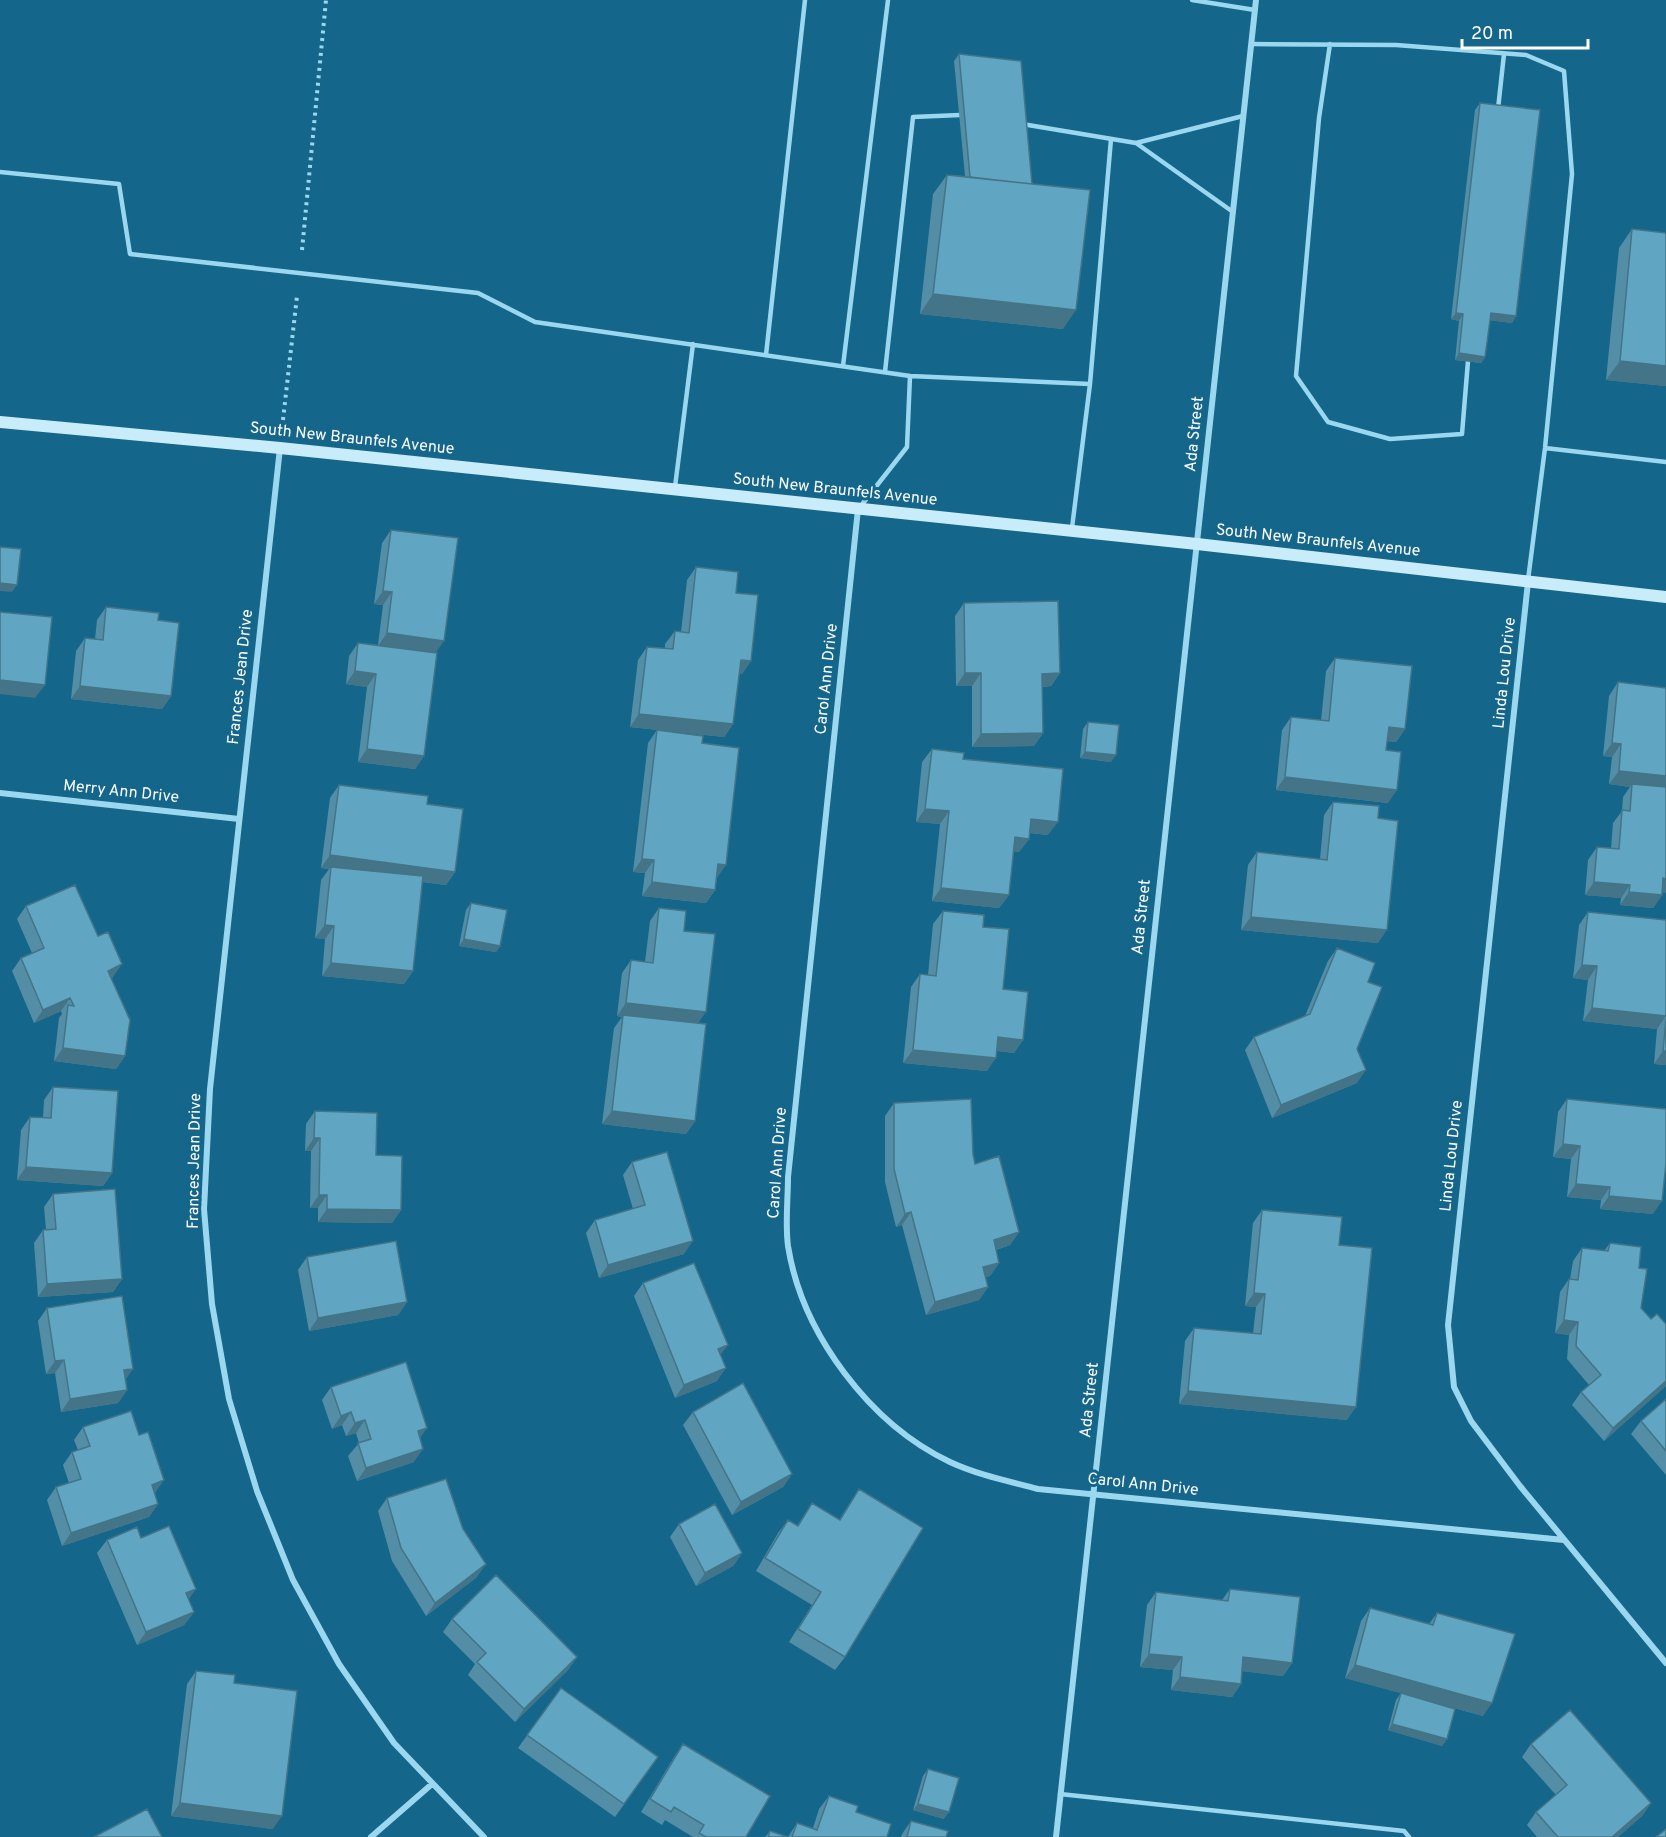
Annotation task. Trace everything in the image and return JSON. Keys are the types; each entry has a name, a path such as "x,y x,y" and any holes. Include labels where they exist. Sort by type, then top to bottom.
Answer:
{"main road":[{"name":"South New Braunfels Avenue","path":"0,422 280,448 1197,544 1666,597"}],"street":[{"name":"Ada Street","path":"1056,1837 1256,0"},
{"name":"Frances Jean Drive","path":"280,448 210,1089 204,1209 212,1304 229,1399 257,1491 293,1580 339,1664 394,1743 484,1837"},
{"name":"Carol Ann Drive","path":"858,509 788,1177 788,1244 794,1274 805,1304 833,1359 873,1407 922,1446 978,1473 1038,1489 1564,1540"},
{"name":"Linda Lou Drive","path":"1528,582 1448,1325 1454,1387 1471,1421 1520,1486 1666,1663"},
{"name":"Merry Ann Drive","path":"0,793 239,819"},
{"path":"371,1837 432,1784"}],"lane":[{"path":"766,355 805,0"},
{"path":"843,366 888,0"},
{"path":"1192,0 1255,10"},
{"path":"1251,44 1396,45 1526,55 1564,71 1572,174 1545,448 1528,582"},
{"path":"1330,44 1319,118 1296,376 1328,422 1390,439 1461,434 1468,361"},
{"path":"1497,112 1504,54"},
{"path":"885,372 913,117 960,116"},
{"path":"1022,124 1136,142 1243,116"},
{"path":"1071,531 1090,384 1111,139"},
{"path":"1136,142 1233,212"},
{"path":"0,172 119,184 130,254 478,293 535,322 910,376 1090,384"},
{"path":"675,490 693,344"},
{"path":"858,509 907,447 910,376"},
{"path":"1545,448 1666,462"},
{"path":"1060,1794 1404,1831 1408,1837"}],"path":[{"path":"280,448 300,274 326,0"}],"building":[{"path":"959,54 1021,61 1032,184 970,177"},
{"path":"1480,103 1540,110 1516,316 1491,313 1485,357 1459,353 1463,314 1456,313"},
{"path":"947,175 1090,190 1076,310 933,294"},
{"path":"1632,229 1666,233 1666,366 1620,361"},
{"path":"391,530 458,538 444,641 387,633 392,592 383,591"},
{"path":"0,547 21,549 17,585 0,583"},
{"path":"696,567 738,572 736,593 758,595 751,661 741,660 733,724 639,714 647,647 673,649 675,631 689,633"},
{"path":"1058,601 1060,673 1042,674 1043,733 981,734 981,673 965,673 964,603"},
{"path":"106,607 159,613 158,620 179,623 171,696 80,686 85,638 103,640"},
{"path":"0,612 52,617 45,685 0,680"},
{"path":"358,643 437,653 424,756 367,749 376,674 355,671"},
{"path":"1335,658 1412,666 1405,729 1389,727 1386,750 1401,752 1397,790 1285,777 1291,717 1329,721"},
{"path":"1618,682 1666,688 1666,776 1619,771 1621,744 1612,743"},
{"path":"1088,722 1119,725 1116,755 1085,752"},
{"path":"657,730 703,736 702,743 739,748 726,865 718,864 715,890 652,882 654,860 642,859"},
{"path":"932,749 964,753 963,759 1063,769 1058,822 1031,819 1029,839 1015,837 1009,895 941,888 949,811 925,809"},
{"path":"1632,784 1666,787 1666,879 1663,878 1662,895 1629,892 1630,885 1594,882 1597,847 1619,849 1622,810 1630,811"},
{"path":"339,785 428,796 427,804 463,809 455,872 330,855"},
{"path":"1333,802 1379,806 1378,818 1398,821 1387,930 1251,917 1257,852 1327,860"},
{"path":"331,867 423,876 413,971 331,963 334,926 325,925"},
{"path":"75,885 98,936 108,932 122,964 108,971 130,1020 125,1056 63,1048 68,1005 74,1006 70,998 43,1010 21,958 44,948 26,906"},
{"path":"471,903 507,910 500,946 464,939"},
{"path":"659,908 686,911 684,931 715,934 706,1012 626,1003 631,960 653,963"},
{"path":"943,911 984,915 983,927 1009,929 1003,989 1028,992 1023,1040 998,1037 996,1058 913,1050 920,974 936,976"},
{"path":"1588,912 1666,920 1666,1016 1592,1008 1597,966 1582,965"},
{"path":"1337,948 1375,963 1368,982 1382,987 1357,1049 1366,1070 1281,1105 1254,1037 1310,1014"},
{"path":"623,1015 706,1024 695,1121 612,1111"},
{"path":"1666,1019 1666,1051 1663,1051"},
{"path":"53,1087 118,1091 112,1173 26,1167 30,1117 51,1118"},
{"path":"971,1099 975,1164 999,1156 1019,1232 994,1240 999,1263 983,1267 988,1287 935,1302 911,1212 905,1214 894,1169 894,1103"},
{"path":"1567,1099 1666,1109 1666,1163 1662,1201 1609,1196 1610,1187 1576,1184 1580,1146 1563,1144"},
{"path":"315,1111 377,1113 376,1155 402,1156 401,1210 327,1209 327,1195 319,1195 320,1138 314,1138"},
{"path":"667,1152 693,1241 608,1265 595,1220 645,1205 632,1162"},
{"path":"115,1189 122,1279 47,1284 43,1230 56,1229 53,1194"},
{"path":"1262,1210 1342,1217 1339,1245 1372,1248 1356,1407 1188,1391 1194,1328 1261,1334 1265,1294 1254,1293"},
{"path":"396,1241 407,1302 318,1318 307,1257"},
{"path":"1610,1243 1641,1247 1639,1268 1647,1269 1641,1308 1651,1319 1657,1314 1666,1324 1666,1381 1613,1428 1581,1392 1601,1375 1576,1346 1578,1322 1564,1320 1569,1279 1578,1280 1582,1248 1608,1251"},
{"path":"694,1263 728,1345 718,1349 726,1368 684,1385 643,1283"},
{"path":"122,1296 133,1369 124,1370 127,1390 70,1399 64,1360 55,1361 47,1308"},
{"path":"406,1362 427,1428 418,1431 423,1449 366,1468 358,1443 371,1439 365,1420 355,1423 351,1412 341,1416 331,1387"},
{"path":"743,1383 792,1474 741,1502 693,1412"},
{"path":"1666,1399 1666,1451 1641,1421"},
{"path":"131,1411 139,1435 148,1432 164,1480 152,1485 158,1504 71,1533 56,1487 81,1479 72,1452 90,1446 83,1427"},
{"path":"446,1479 463,1529 486,1564 435,1603 401,1548 387,1498"},
{"path":"859,1489 923,1528 845,1657 798,1629 821,1592 765,1558 788,1520 798,1526 812,1503 840,1520"},
{"path":"715,1504 742,1553 705,1573 679,1524"},
{"path":"169,1526 196,1589 186,1593 194,1612 146,1632 107,1540 137,1527 141,1538"},
{"path":"496,1575 577,1657 524,1709 477,1662 486,1653 452,1619"},
{"path":"1230,1589 1300,1597 1292,1663 1243,1657 1241,1684 1180,1677 1182,1657 1149,1654 1156,1592 1228,1601"},
{"path":"1370,1608 1433,1625 1437,1613 1515,1634 1492,1703 1355,1665"},
{"path":"196,1671 235,1675 234,1683 297,1691 282,1816 180,1803"},
{"path":"561,1688 658,1757 624,1804 527,1735"},
{"path":"1401,1693 1455,1709 1447,1739 1392,1724"},
{"path":"1570,1710 1651,1803 1612,1837 1558,1837 1536,1812 1567,1785 1531,1744"},
{"path":"683,1744 770,1796 746,1837 706,1837 699,1833 704,1825 674,1807 671,1812 650,1799"},
{"path":"928,1769 959,1778 949,1812 918,1804"},
{"path":"829,1796 858,1806 856,1812 891,1824 887,1837 792,1837 797,1823 817,1830"},
{"path":"147,1809 162,1837 94,1837"},
{"path":"911,1821 948,1831 946,1837 907,1837"},
{"path":"1666,1829 1666,1837 1656,1837"},
{"path":"770,1831 788,1837 768,1837"}]}
